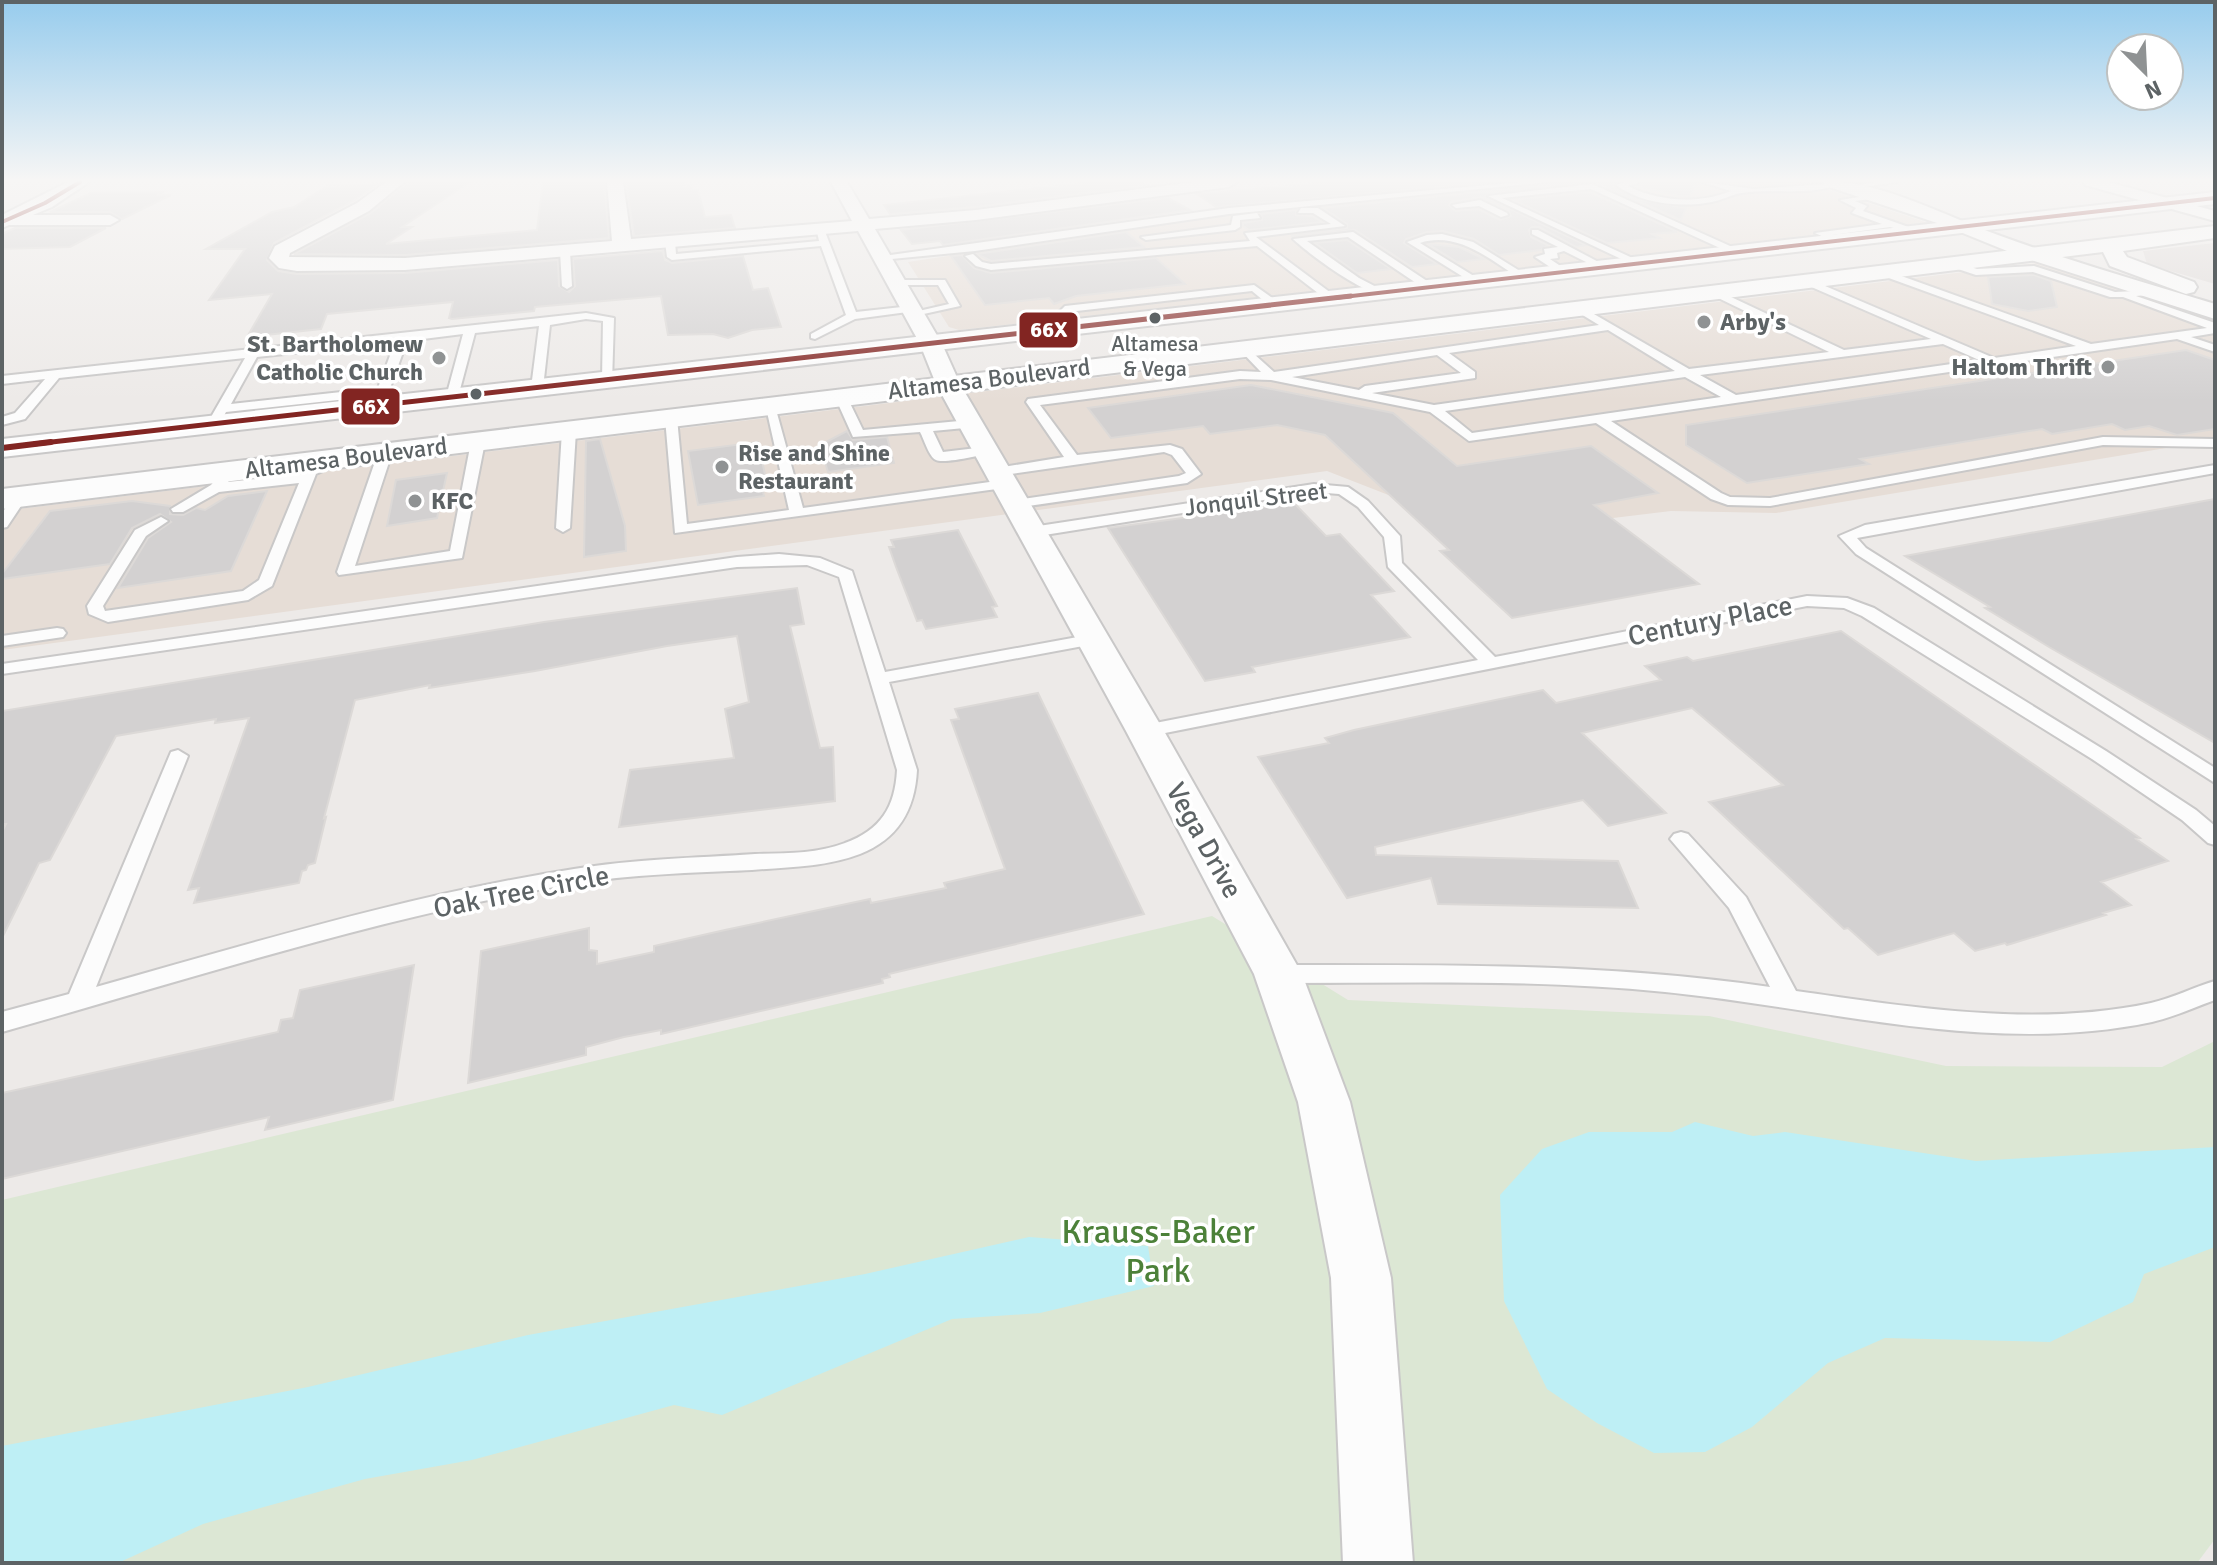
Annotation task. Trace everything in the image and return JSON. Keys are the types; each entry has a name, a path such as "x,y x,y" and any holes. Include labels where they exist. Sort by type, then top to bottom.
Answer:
{"main road":[{"name":"Altamesa Boulevard","path":"7,511 223,480 342,458 841,397 939,364 1061,329 1708,255"},
{"path":"1743,255 1804,280"},
{"path":"1879,271 1895,265 1958,255"},
{"name":"Altamesa Boulevard","path":"2,448 218,416 452,397 608,380 939,364 1104,365 1949,263 1966,255"},
{"path":"2028,255 2215,312"},
{"path":"2076,255 2215,296"},
{"path":"2115,255 2118,261 2186,287"},
{"path":"1523,276 1580,309"},
{"path":"719,413 749,399 862,384 898,376 915,369 924,360 954,370 998,346 1111,329 1153,318"},
{"path":"342,458 373,402"}],"street":[{"path":"280,255 279,258 286,264 367,266 512,255"},
{"name":"Vega Drive","path":"883,255 1000,478 1094,639 1278,974 1324,1102 1361,1278 1378,1563"}],"lane":[{"path":"565,255 567,286"},
{"path":"829,255 852,316"},
{"path":"892,269 954,255"},
{"path":"915,266 979,255"},
{"path":"970,256 985,266 997,266 1122,255"},
{"path":"1275,255 1331,298"},
{"path":"1320,255 1355,280 1381,292"},
{"path":"1381,255 1429,287"},
{"path":"1434,255 1477,281"},
{"path":"1486,255 1523,276"},
{"path":"1553,255 1540,257 1563,271"},
{"path":"1580,255 1603,267"},
{"path":"1619,255 1636,263"},
{"path":"1949,263 1976,272 2016,255"},
{"path":"2024,255 2051,274 2215,329"},
{"path":"815,336 852,316 955,306 941,282 892,269"},
{"path":"2051,274 2081,270"},
{"path":"1879,271 2092,349"},
{"path":"1804,280 1993,362"},
{"path":"1061,329 1055,321 1065,309 1081,307 1254,288 1274,304"},
{"path":"1714,292 1843,354"},
{"path":"2124,296 2153,292"},
{"path":"1580,309 1734,399"},
{"path":"2,380 586,316 609,318 608,380"},
{"path":"537,388 545,322"},
{"path":"1271,376 1607,327"},
{"path":"1434,409 1469,437 2215,329"},
{"path":"452,397 470,330"},
{"path":"2177,336 2215,349"},
{"path":"373,402 402,338"},
{"path":"1073,460 1032,402 1240,375 1271,376 1434,409 1943,341"},
{"path":"1244,348 1271,376"},
{"path":"1355,393 1471,375 1439,351"},
{"path":"218,416 253,354"},
{"path":"1104,365 1123,390"},
{"path":"2,421 20,416 55,375"},
{"path":"841,397 858,434 924,427 1000,478"},
{"path":"769,406 797,513"},
{"path":"671,418 680,530 1000,478 1073,460 1165,448 1177,452 1194,474 1182,480 1000,478 939,457 924,427"},
{"path":"1598,418 1716,496 1746,503 1770,502 2103,441 2215,443"},
{"path":"563,528 569,431"},
{"path":"385,453 345,572 457,555 478,442"},
{"path":"161,521 140,533 95,606 97,614 108,617 248,595 266,583 310,472 342,458"},
{"path":"2215,469 1847,536 1861,551 2215,777"},
{"path":"178,509 223,480 307,478"},
{"name":"Jonquil Street","path":"1000,478 1343,490 1363,504 1392,536 1394,564 1491,663"},
{"name":"Oak Tree Circle","path":"2,669 721,565 779,559 816,560 846,574 907,770 907,796 902,812 871,840 851,849 800,859 613,872 549,880 273,946 2,1022"},
{"name":"Century Place","path":"1145,731 1807,601 1847,603 1868,612 2099,755 2189,815 2215,838"},
{"path":"2,641 57,633"},
{"path":"880,678 1094,639"},
{"path":"78,1001 178,756"},
{"path":"1681,839 1738,903 1788,999"},
{"path":"1278,974 1459,974 1665,983 1954,1020 2032,1025 2131,1019 2185,1005 2215,990"}],"shaded area":[{"path":"954,255 1646,255 959,330 949,327 908,262"},
{"path":"2144,255 2215,255 2215,284 2147,264"},
{"path":"2038,263 2215,316 2215,449 2172,447 1776,513 1671,511 1440,539 1391,496 1327,471 2,650 2,511"}],"green space":[{"name":"Krauss-Baker Park","path":"1212,916 1348,1000 1709,1016 1946,1066 2162,1067 2215,1041 2215,1539 2197,1563 2,1563 2,1200"}],"water":[{"path":"1695,1122 1753,1136 1785,1132 1976,1161 2215,1147 2215,1247 2144,1274 2133,1302 2050,1342 1885,1338 1828,1363 1752,1427 1705,1452 1654,1453 1597,1423 1547,1389 1504,1301 1500,1195 1542,1149 1589,1132 1672,1132"},
{"path":"1029,1237 1148,1246 1154,1286 1040,1313 952,1319 722,1415 674,1405 472,1460 365,1479 203,1524 118,1563 2,1563 2,1446 308,1387 528,1335 865,1274"}],"building":[{"path":"241,255 269,255 267,260 278,271 297,274 405,273 558,260 559,286 569,292 575,286 573,259 664,255 665,260 672,263 743,256 753,290 768,288 781,327 752,330 728,338 713,334 668,335 661,296 535,307 534,311 452,319 449,318 453,302 327,314 321,329 247,337 272,294 209,300"},
{"path":"962,255 974,268 991,273 1156,258 1185,284 1076,296 1054,304 1049,298 985,305 951,256"},
{"path":"979,255 1056,255 991,261"},
{"path":"1332,255 1370,255 1391,269 1357,273"},
{"path":"1394,255 1423,255 1437,264 1412,267"},
{"path":"1446,255 1476,255 1484,259 1457,262"},
{"path":"2034,275 2051,281 2057,307 2028,311 1992,304 1988,277"},
{"path":"2186,350 2215,360 2215,429 2177,435 2149,426 2125,430 2112,424 2052,434 2042,429 1860,459 1869,464 1747,483 1686,445 1686,425"},
{"path":"1251,385 1393,413 1457,466 1591,446 1658,493 1594,505 1699,584 1512,618 1440,551 1449,550 1325,435 1277,425 1210,434 1203,426 1111,438 1088,408"},
{"path":"847,431 853,440 887,437 894,463 828,472 820,445"},
{"path":"600,439 625,526 626,551 584,557 586,441"},
{"path":"758,442 766,479 760,480 764,496 698,505 688,451"},
{"name":"KFC","path":"447,473 437,518 387,526 396,480"},
{"path":"267,491 231,571 118,588 148,538 171,522 160,514 132,528 110,564 2,579 2,574 50,511 132,501 170,506 170,514 183,515 196,508 205,510 228,496"},
{"path":"2215,499 2215,743 2049,647 1905,556"},
{"path":"1294,503 1326,536 1340,534 1394,591 1371,595 1410,637 1252,667 1255,672 1205,681 1108,528"},
{"path":"958,530 997,606 992,607 997,617 926,629 922,620 917,621 889,547 894,547 891,540"},
{"path":"797,588 804,624 790,626 820,748 833,747 835,801 619,827 630,770 734,758 725,709 749,702 737,636 667,646 355,700 315,863 302,871 299,883 194,903 199,888 188,890 249,718 215,723 216,719 116,736 50,860 39,863 2,938 2,832 6,824 2,824 2,711 544,622"},
{"path":"1841,631 2140,838 2136,839 2168,861 2101,882 2131,905 2103,913 2106,915 2007,945 1975,951 1954,933 1878,955 1848,928 1844,929 1709,802 1783,785 1692,708 1582,733 1666,813 1608,826 1583,800 1375,847 1376,855 1618,861 1638,908 1438,904 1431,878 1347,898 1258,757 1329,743 1325,738 1354,730 1543,690 1556,703 1661,680 1645,666 1687,657 1693,661"},
{"path":"1038,693 1144,914 889,974 890,977 882,979 883,983 661,1034 661,1030 624,1037 586,1047 586,1055 468,1083 481,951 589,928 589,950 597,951 597,964 654,952 654,946 725,930 870,899 871,903 946,888 944,883 1005,869 951,720 959,719 955,709"},
{"path":"414,965 393,1100 265,1130 269,1117 2,1179 2,1093 278,1032 281,1020 293,1018 300,990"}],"transit line":[{"name":"66X","path":"2,448 1710,255"}],"place":[{"name":"Altamesa & Vega","path":"1155,318"},
{"name":"Arby's","path":"1704,322"},
{"name":"St. Bartholomew Catholic Church","path":"439,358"},
{"name":"Haltom Thrift","path":"2108,367"},
{"name":"Rise and Shine Restaurant","path":"722,467"},
{"name":"KFC","path":"415,501"}]}
